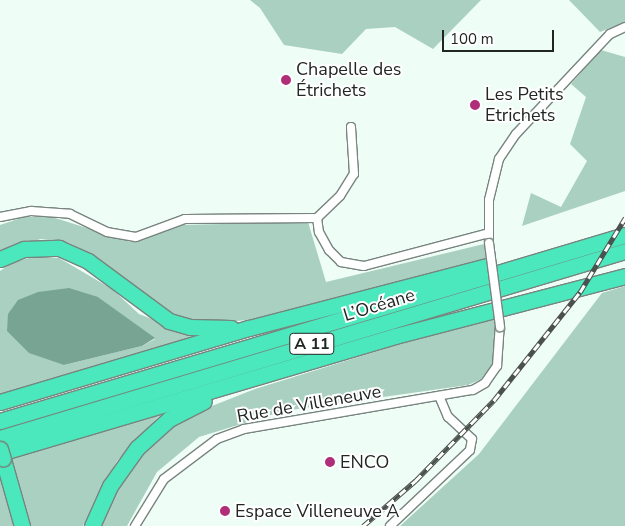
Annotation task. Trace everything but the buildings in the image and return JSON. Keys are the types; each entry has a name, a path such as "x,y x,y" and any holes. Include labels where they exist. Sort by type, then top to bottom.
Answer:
{"highway":[{"name":"L’Océane","path":"0,421 625,235"},
{"path":"0,259 24,249 59,248 104,271 137,300 169,321 206,329 249,328"},
{"name":"L’Océane","path":"0,438 625,251"},
{"path":"0,402 249,328 510,260 532,263"},
{"path":"22,526 1,454 310,361 625,276"},
{"path":"92,526 126,461 168,419 194,405 299,368 310,361"}],"street":[{"name":"Rue de Villeneuve","path":"135,526 164,479 217,439 244,429 473,390 485,382 500,355 500,327 489,243 489,200 499,159 516,134 610,34 625,27"},
{"path":"0,217 31,211 70,214 107,232 136,237 185,219 317,218 340,196 354,174 351,127"},
{"path":"317,218 319,232 329,250 341,262 364,266 489,233"},
{"path":"390,526 470,450 472,439 448,417 439,396"}],"shaded area":[{"path":"250,0 481,0 433,49 395,27 366,29 342,54 284,45 260,8"},
{"path":"569,0 625,0 625,22 600,32"},
{"path":"601,50 625,57 625,191 522,226 531,193 561,207 587,161 570,144 586,97 571,84"},
{"path":"24,217 52,217 131,242 180,225 308,222 326,282 484,244 486,259 257,319 209,324 179,318 146,298 94,256 69,243 41,239 0,250 0,225"},
{"path":"35,256 59,258 112,289 139,314 200,338 0,398 0,271 12,263","holes":["98,297 155,339 142,346 64,365"]},
{"path":"625,286 625,526 400,526 479,454 602,293"},
{"path":"69,288 98,297 155,338 142,346 64,365 29,353 7,331 8,314 18,300 38,292"},
{"path":"494,315 495,361 481,379 468,385 284,411 199,437 157,472 127,526 97,526 127,469 151,442 184,417 255,389"},
{"path":"180,405 158,417 117,461 83,526 29,526 8,458"},
{"path":"0,470 11,512 14,526 0,526"}],"railway":[{"path":"363,526 415,481 494,400 580,292 625,218"}],"place":[{"name":"Chapelle des Étrichets","path":"286,80"},
{"name":"Les Petits Etrichets","path":"475,105"},
{"name":"ENCO","path":"330,462"},
{"name":"Espace Villeneuve A","path":"225,511"}]}
